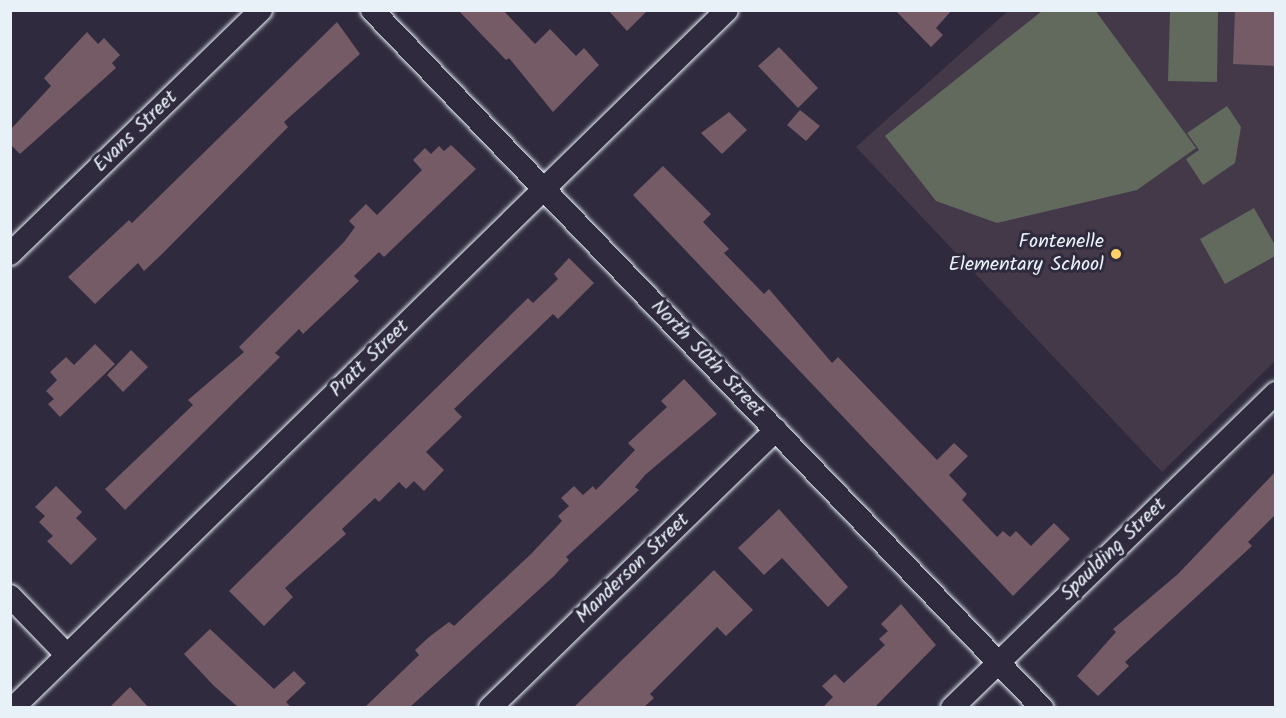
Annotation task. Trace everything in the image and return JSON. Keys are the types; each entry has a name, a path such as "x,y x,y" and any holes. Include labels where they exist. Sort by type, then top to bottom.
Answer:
{"street":[{"name":"Evans Street","path":"10,254 261,10"},
{"name":"North 50th Street","path":"372,10 1042,708"},
{"name":"Pratt Street","path":"13,708 727,10"},
{"name":"Spaulding Street","path":"952,708 1275,393"},
{"name":"Manderson Street","path":"489,708 776,430"},
{"path":"10,596 67,655"}],"shaded area":[{"path":"1095,10 1196,148 1137,190 997,223 936,201 885,136 1042,11"},
{"name":"Fontenelle Elementary School","path":"1008,11 1275,11 1275,361 1162,472 856,147"},
{"path":"1170,11 1218,11 1217,82 1168,81"},
{"path":"1227,106 1241,127 1235,163 1203,185 1186,159 1199,150 1187,133"},
{"path":"1254,208 1275,245 1275,256 1225,284 1200,239"}],"building":[{"path":"458,10 503,10 535,44 550,29 576,56 584,48 599,65 553,112 509,58 506,60"},
{"path":"608,10 648,10 627,31"},
{"path":"895,10 952,10 936,28 943,35 931,47"},
{"path":"1235,10 1275,10 1275,66 1233,64"},
{"path":"337,22 360,54 284,122 288,127 144,271 138,263 95,304 68,277 129,220 132,223"},
{"path":"87,32 98,44 104,38 120,55 112,63 116,68 20,154 10,144 10,130 51,86 44,78"},
{"path":"779,47 818,88 798,108 758,66"},
{"path":"800,110 820,126 806,141 787,125"},
{"path":"729,112 747,130 722,154 701,133"},
{"path":"451,145 476,169 384,257 379,252 354,276 359,281 303,334 299,329 275,353 280,357 125,510 105,489 193,405 188,400 244,352 239,347 344,242 355,227 349,221 366,204 377,215 422,170 413,160 425,148 431,154 439,146 444,151"},
{"path":"663,166 711,214 703,222 729,249 724,253 764,294 769,289 832,363 838,357 937,460 954,443 968,456 949,475 967,494 962,500 997,537 1003,531 1010,537 1016,531 1031,546 1054,523 1070,539 1013,596 633,195"},
{"path":"569,258 594,283 558,319 553,314 454,409 462,417 426,452 444,470 424,491 414,481 406,489 399,482 379,502 375,498 342,529 346,534 285,588 293,597 264,626 229,591 528,298 533,303 558,279 554,274"},
{"path":"95,344 115,364 60,417 48,404 54,399 46,391 57,380 50,372 66,357 74,365"},
{"path":"131,350 148,367 123,392 107,375"},
{"path":"684,379 717,414 645,475 635,487 639,490 566,557 569,560 554,576 409,708 364,708 419,655 415,650 449,622 454,626 531,554 562,521 558,516 569,506 561,498 574,486 583,495 593,486 596,490 635,450 628,443 667,407 661,401"},
{"path":"1275,472 1275,515 1248,542 1252,546 1125,662 1129,666 1098,696 1077,676 1116,632 1113,629 1178,574"},
{"path":"56,486 82,512 76,518 97,539 71,565 47,541 53,536 39,522 45,516 35,507"},
{"path":"779,509 848,587 828,607 782,558 764,575 738,548"},
{"path":"714,570 753,610 726,636 717,627 650,694 654,698 643,708 573,708"},
{"path":"901,604 936,645 874,708 822,708 833,697 822,686 835,674 844,683 885,645 879,639 888,631 881,624"},
{"path":"210,629 274,689 294,671 306,683 286,702 292,708 239,708 214,686 184,654"},
{"path":"130,687 149,708 109,708"}],"place":[{"name":"Fontenelle Elementary School","path":"1116,254"}]}
